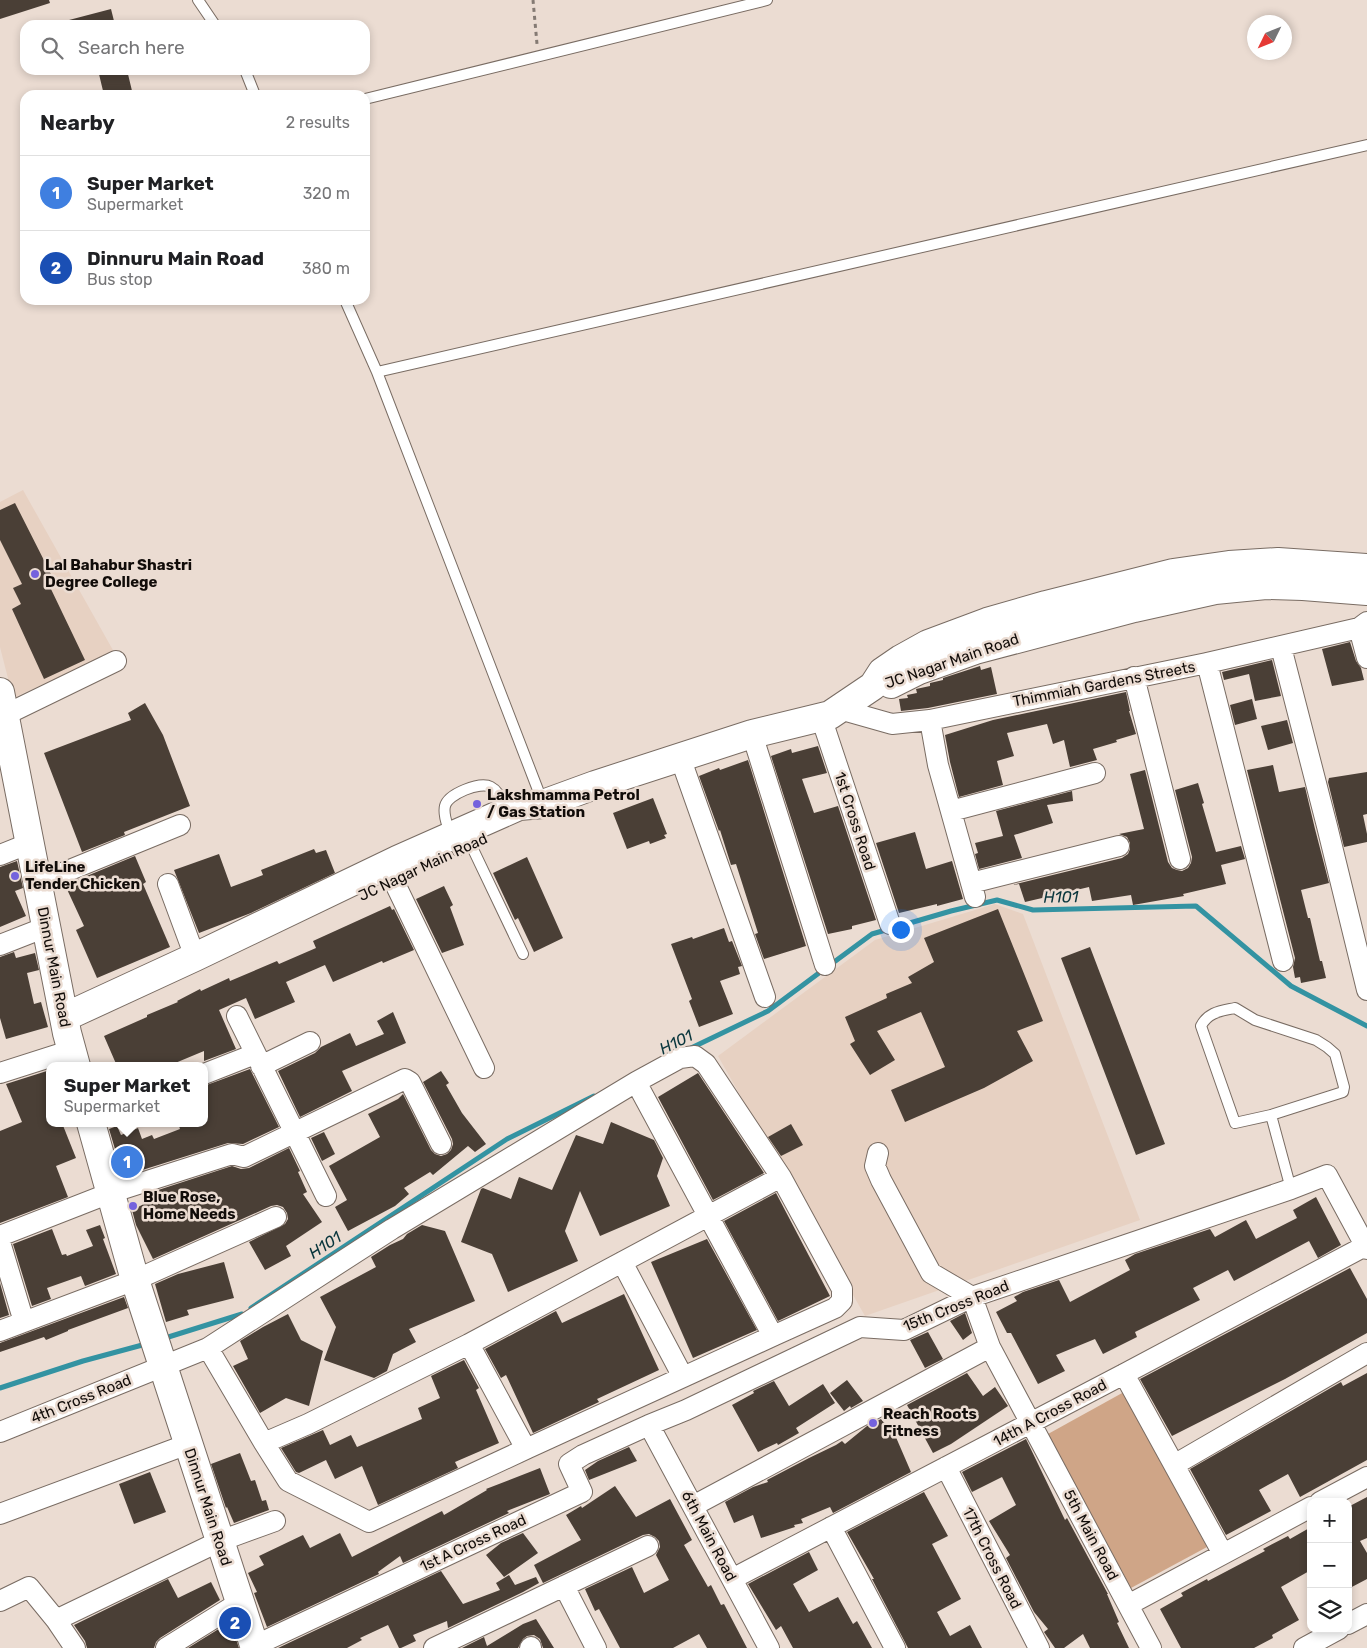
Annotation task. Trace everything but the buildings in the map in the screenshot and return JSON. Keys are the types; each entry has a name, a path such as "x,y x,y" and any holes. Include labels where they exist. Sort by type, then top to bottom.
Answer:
{"main road":[{"name":"JC Nagar Main Road","path":"873,686 882,672 901,658 928,644 987,622 1173,573 1229,565 1278,562 1367,568"},
{"name":"JC Nagar Main Road","path":"873,686 893,684 919,670 974,650 1134,608 1215,590 1266,585 1367,591"},
{"path":"543,804 752,734 830,713 873,686"},
{"name":"Dinnur Main Road","path":"3,703 7,767 30,844 70,1041"},
{"name":"JC Nagar Main Road","path":"460,844 508,811 519,806 543,804"},
{"name":"JC Nagar Main Road","path":"70,1041 270,930 390,873 460,844 524,821 543,804"},
{"name":"JC Nagar Main Road","path":"70,1041 195,957 270,930"},
{"path":"92,1127 138,1292"},
{"name":"Dinnur Main Road","path":"138,1292 255,1647"}],"street":[{"name":"Thimmiah Gardens Streets","path":"830,713 892,724 930,720 1134,677 1207,664 1363,625"},
{"path":"1363,625 1367,658"},
{"path":"1281,646 1367,990"},
{"path":"3,703 116,661"},
{"path":"1207,664 1283,961"},
{"path":"1134,677 1180,859"},
{"name":"1st Cross Road","path":"830,713 890,924"},
{"path":"930,720 938,764 973,890 1118,846"},
{"path":"752,734 825,965"},
{"path":"680,757 765,997"},
{"path":"951,811 1095,773"},
{"path":"38,883 180,825"},
{"path":"0,855 30,844"},
{"path":"390,873 484,1068"},
{"path":"168,884 195,957"},
{"path":"0,944 46,927"},
{"path":"237,1016 326,1196"},
{"path":"0,1073 70,1041"},
{"path":"208,1073 258,1060 310,1042"},
{"name":"4th Cross Road","path":"0,1432 208,1348 392,1229 636,1082 680,1058 695,1056 706,1064 781,1177 842,1289 842,1301 835,1308 773,1336"},
{"path":"0,1236 110,1193 232,1154 244,1157 405,1079 410,1082 441,1144"},
{"path":"208,1348 288,1482 369,1522 773,1336 636,1082"},
{"path":"878,1153 875,1166 881,1180 931,1273 972,1297"},
{"name":"15th Cross Road","path":"649,1425 686,1410 860,1327 904,1330 972,1297 1291,1189 1327,1175 1366,1246"},
{"path":"264,1443 308,1424 469,1344 781,1177"},
{"path":"0,1331 24,1322 138,1292 276,1217"},
{"path":"0,1242 24,1322"},
{"name":"14th A Cross Road","path":"732,1579 1366,1246"},
{"path":"622,1262 683,1378"},
{"name":"5th Main Road","path":"972,1297 990,1347 1150,1648"},
{"path":"469,1344 526,1449"},
{"path":"693,1506 990,1347"},
{"path":"1174,1466 1367,1354"},
{"path":"1124,1374 1223,1554"},
{"name":"6th Main Road","path":"638,1398 649,1425 769,1648"},
{"name":"1st A Cross Road","path":"255,1647 582,1492 569,1464 583,1455 649,1425"},
{"path":"0,1514 188,1444"},
{"name":"17th Cross Road","path":"946,1467 1039,1648"},
{"path":"1328,1498 1367,1477"},
{"path":"1128,1605 1307,1509"},
{"path":"56,1620 220,1542 275,1521"},
{"path":"830,1527 895,1648"},
{"path":"434,1648 648,1546"},
{"path":"564,1586 596,1648"},
{"path":"0,1601 29,1587 56,1620 75,1648"},
{"path":"166,1648 240,1602"},
{"path":"1352,1622 1367,1614"},
{"path":"1304,1648 1332,1633"}],"lane":[{"path":"198,0 212,20"},
{"path":"370,97 767,0"},
{"path":"247,75 253,90"},
{"path":"377,372 1367,145"},
{"path":"347,305 377,372 543,804"},
{"path":"508,811 494,788 475,786 446,802 444,814 523,954"},
{"path":"1235,1008 1255,1020 1316,1040 1335,1054 1344,1087 1343,1092 1271,1115 1235,1123 1200,1026 1205,1017 1219,1011 1235,1008"},
{"path":"1271,1115 1291,1189"}],"path":[{"path":"533,0 538,56"}],"shaded area":[{"name":"Lal Bahabur Shastri Degree College","path":"23,490 114,652 13,698 0,647 0,502"},
{"path":"995,904 1023,914 1140,1220 865,1316 718,1056 875,940"},
{"path":"1124,1392 1207,1547 1131,1588 1048,1434"}],"waterway":[{"name":"H101","path":"830,965 872,934 997,900 1033,910 1196,906 1291,986 1367,1026"},
{"name":"H101","path":"689,1049 768,1011 823,970"},
{"name":"H101","path":"251,1308 507,1139 594,1096"},
{"name":"H101","path":"162,1339 242,1314"},
{"name":"H101","path":"0,1388 83,1361 146,1344"}],"place":[{"name":"Lal Bahabur Shastri Degree College","path":"35,574"},
{"name":"Lakshmamma Petrol / Gas Station","path":"477,804"},
{"name":"LifeLine Tender Chicken","path":"15,876"},
{"name":"Super Market","path":"127,1162"},
{"name":"Blue Rose, Home Needs","path":"133,1206"},
{"name":"Reach Roots Fitness","path":"873,1423"},
{"name":"Dinnuru Main Road","path":"235,1623"}]}
